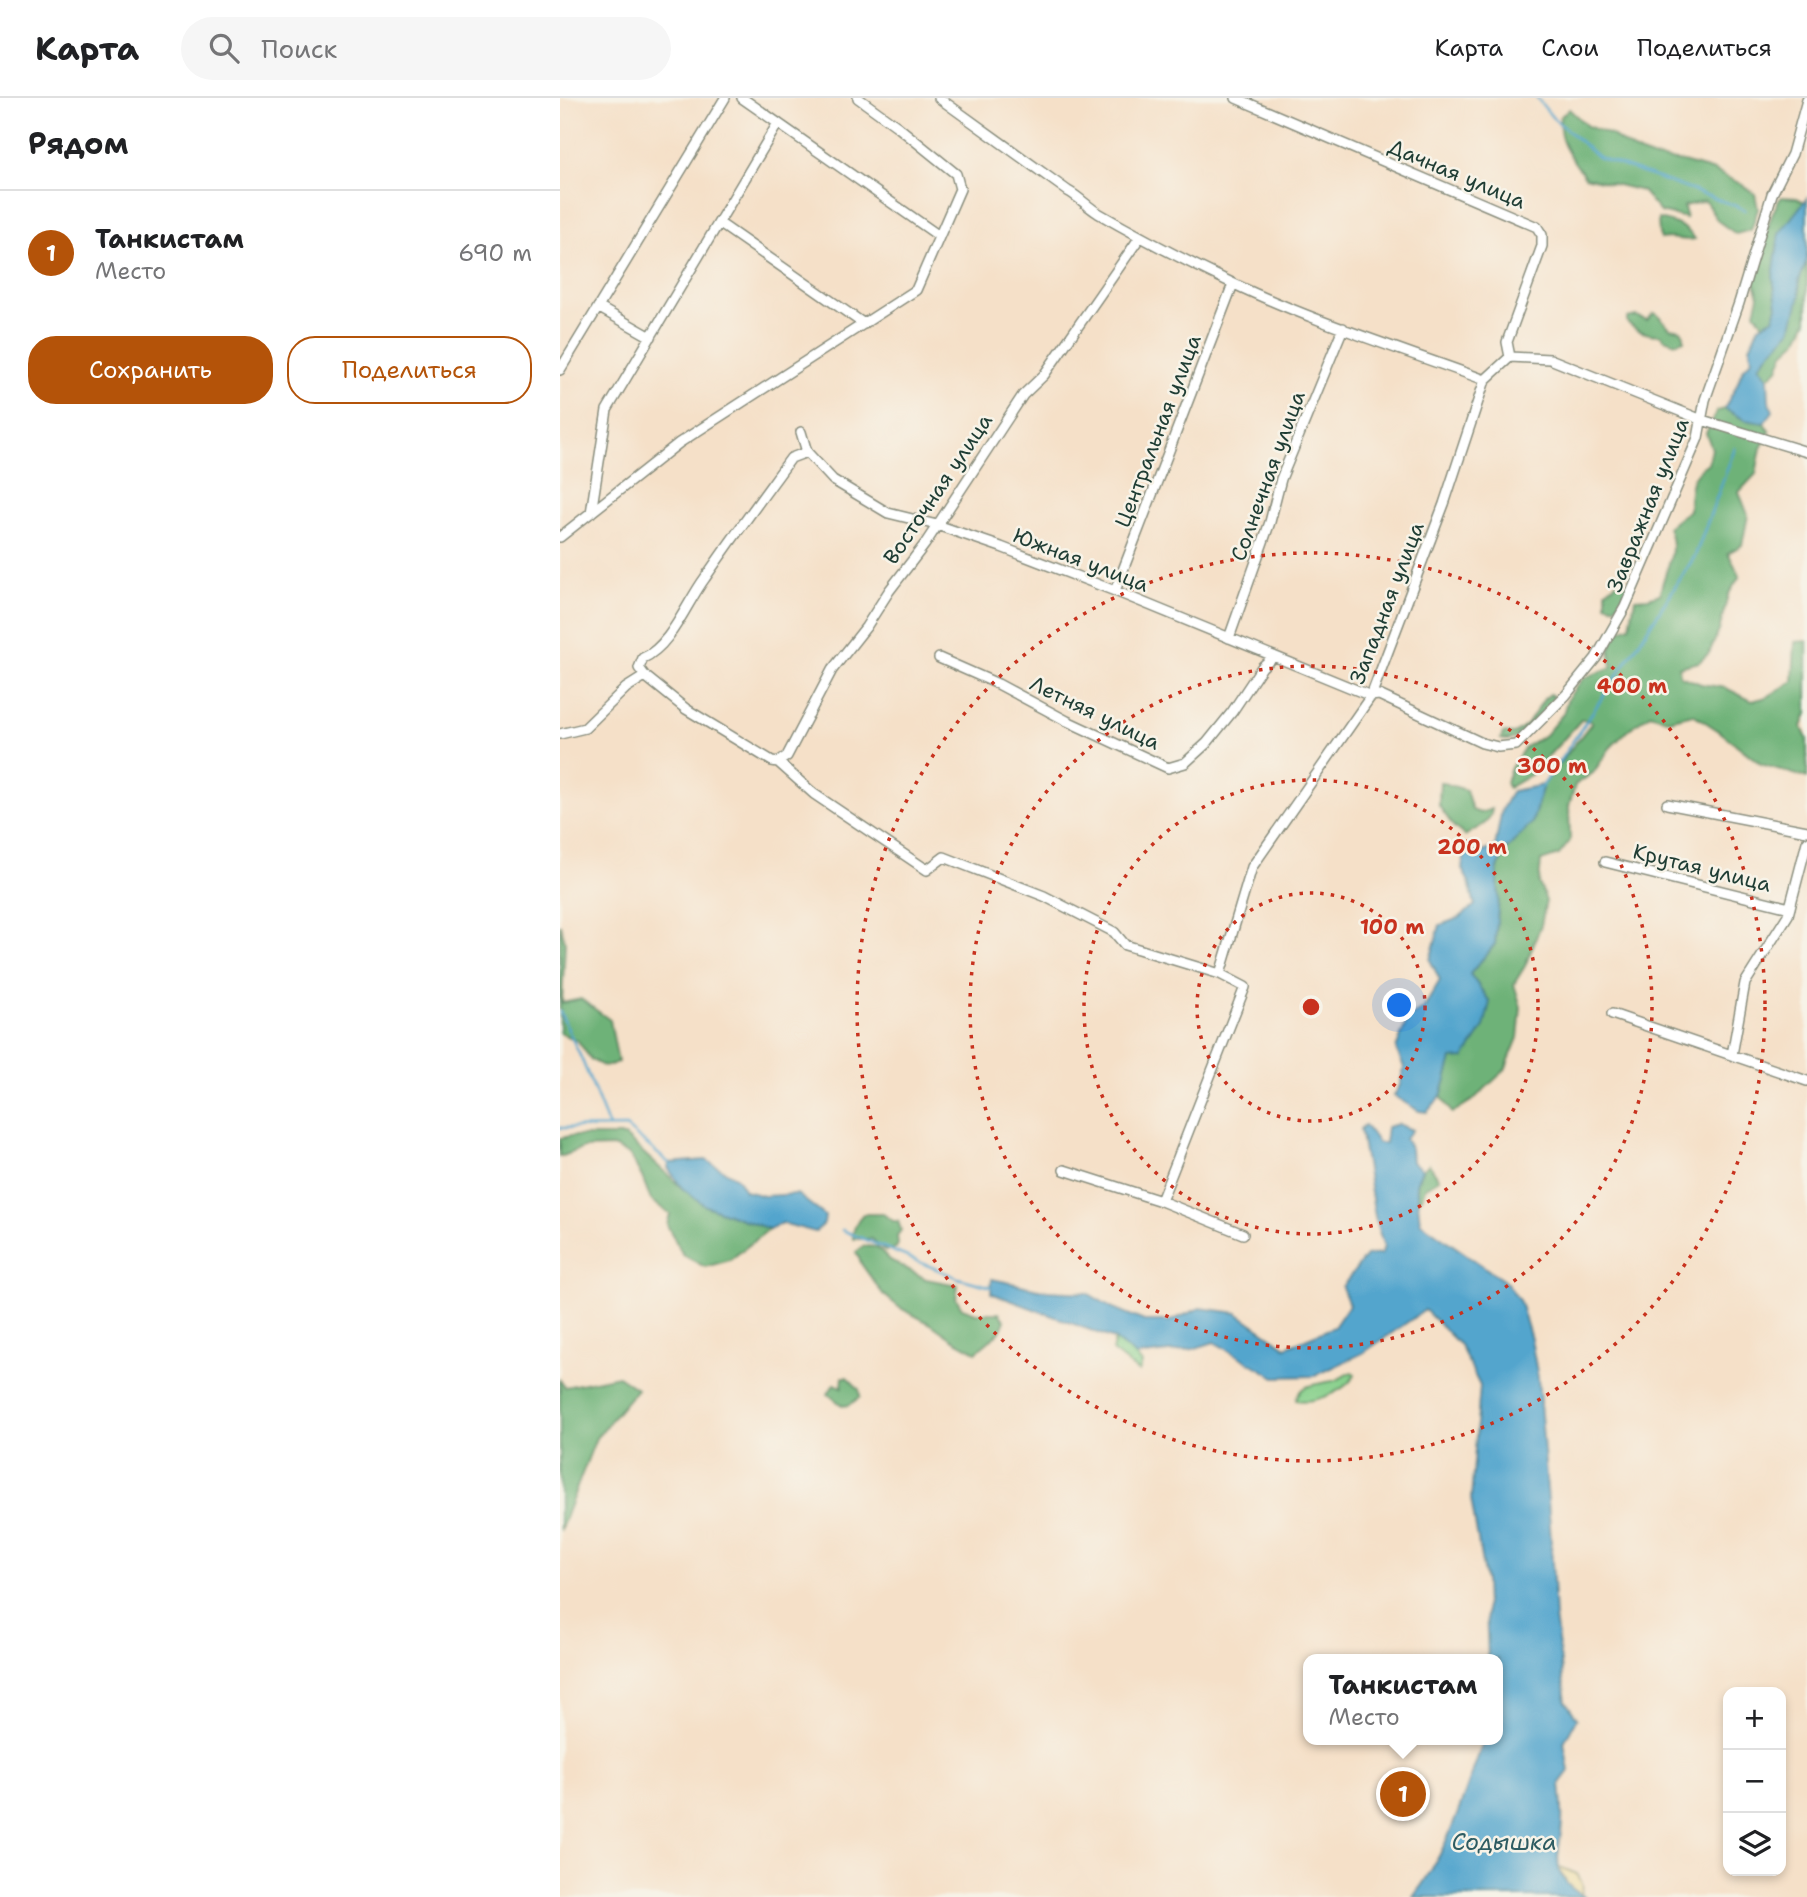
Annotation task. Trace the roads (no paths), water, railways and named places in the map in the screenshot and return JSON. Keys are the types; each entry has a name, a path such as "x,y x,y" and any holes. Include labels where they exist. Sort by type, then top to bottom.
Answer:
{"street":[{"path":"560,370 725,98"},
{"path":"743,98 939,236"},
{"path":"560,537 679,443 916,290 960,189 956,174 858,98"},
{"path":"940,98 1094,211 1233,284 1485,380 1510,357 1550,359 1702,420 1807,452"},
{"name":"Дачная улица","path":"1236,98 1537,227 1542,234 1542,246 1507,341 1510,357"},
{"name":"Завражная улица","path":"1371,696 1379,695 1482,743 1498,747 1516,746 1566,695 1596,658 1625,607 1698,439 1705,400 1739,303 1772,194 1792,154 1807,100"},
{"path":"591,513 607,410 778,123"},
{"path":"719,223 864,324"},
{"name":"Восточная улица","path":"775,762 787,756 832,670 866,627 888,591 937,525 1023,395 1044,375 1140,237"},
{"name":"Центральная улица","path":"1115,591 1233,284"},
{"path":"598,307 651,337"},
{"name":"Солнечная улица","path":"1229,638 1270,522 1281,479 1343,328"},
{"name":"Западная улица","path":"1220,974 1252,867 1371,696 1444,504 1485,380"},
{"name":"Южная улица","path":"802,432 807,452 833,480 888,513 937,525 1001,547 1371,696"},
{"path":"807,452 791,458 703,580 667,639 653,654 643,658 639,668 686,709 775,762 814,794 926,870 944,857 1044,896 1114,932 1125,946 1220,974 1245,987 1161,1201"},
{"name":"Летняя улица","path":"939,659 998,684 1067,722 1168,768 1185,763 1207,743 1262,667 1273,656"},
{"path":"560,734 584,728 626,688 645,676"},
{"path":"1667,804 1807,831"},
{"path":"1732,1055 1745,983 1788,915 1807,842"},
{"name":"Крутая улица","path":"1605,862 1790,908"},
{"path":"1612,1013 1807,1081"},
{"path":"1063,1170 1161,1201 1243,1234"}],"water":[{"path":"1807,198 1807,260 1799,281 1800,296 1791,330 1759,365 1768,378 1769,401 1773,411 1764,423 1745,420 1725,409 1742,371 1752,360 1750,347 1759,326 1774,318 1777,306 1773,277 1779,234"},
{"path":"1543,785 1532,823 1503,853 1497,872 1499,897 1495,944 1470,974 1490,1002 1484,1027 1464,1058 1452,1059 1441,1096 1427,1112 1419,1111 1394,1096 1404,1067 1396,1049 1408,1018 1424,1008 1440,980 1430,960 1440,925 1459,918 1475,905 1469,882 1462,869 1465,853 1478,854 1495,847 1502,809 1512,791"},
{"name":"Содышка","path":"1398,1124 1412,1130 1405,1139 1411,1149 1412,1162 1422,1169 1416,1184 1420,1222 1507,1283 1520,1302 1531,1339 1538,1378 1555,1617 1566,1702 1577,1718 1564,1742 1569,1771 1560,1783 1562,1818 1558,1866 1565,1882 1585,1897 1413,1897 1426,1880 1446,1842 1482,1745 1503,1745 1503,1654 1488,1654 1485,1581 1471,1499 1480,1386 1460,1345 1425,1310 1363,1353 1315,1376 1275,1377 1214,1342 1193,1349 1136,1356 1114,1339 991,1293 992,1279 1048,1291 1087,1293 1144,1321 1171,1321 1200,1308 1237,1313 1286,1347 1334,1327 1349,1305 1342,1287 1366,1256 1381,1254 1384,1247 1376,1222 1360,1129 1365,1125 1378,1143 1385,1143 1387,1127"},
{"path":"706,1160 737,1178 745,1191 764,1196 797,1194 825,1216 824,1224 815,1232 782,1223 769,1229 706,1206 682,1188 668,1168 669,1163"}],"waterway":[{"path":"1537,98 1552,117 1598,157 1745,210"},
{"path":"1542,787 1695,556 1735,448"},
{"path":"560,1012 609,1127"},
{"path":"560,1128 626,1127 669,1163"},
{"path":"842,1230 958,1278 992,1287"}],"place":[{"name":"Танкистам","path":"1403,1794"}]}
